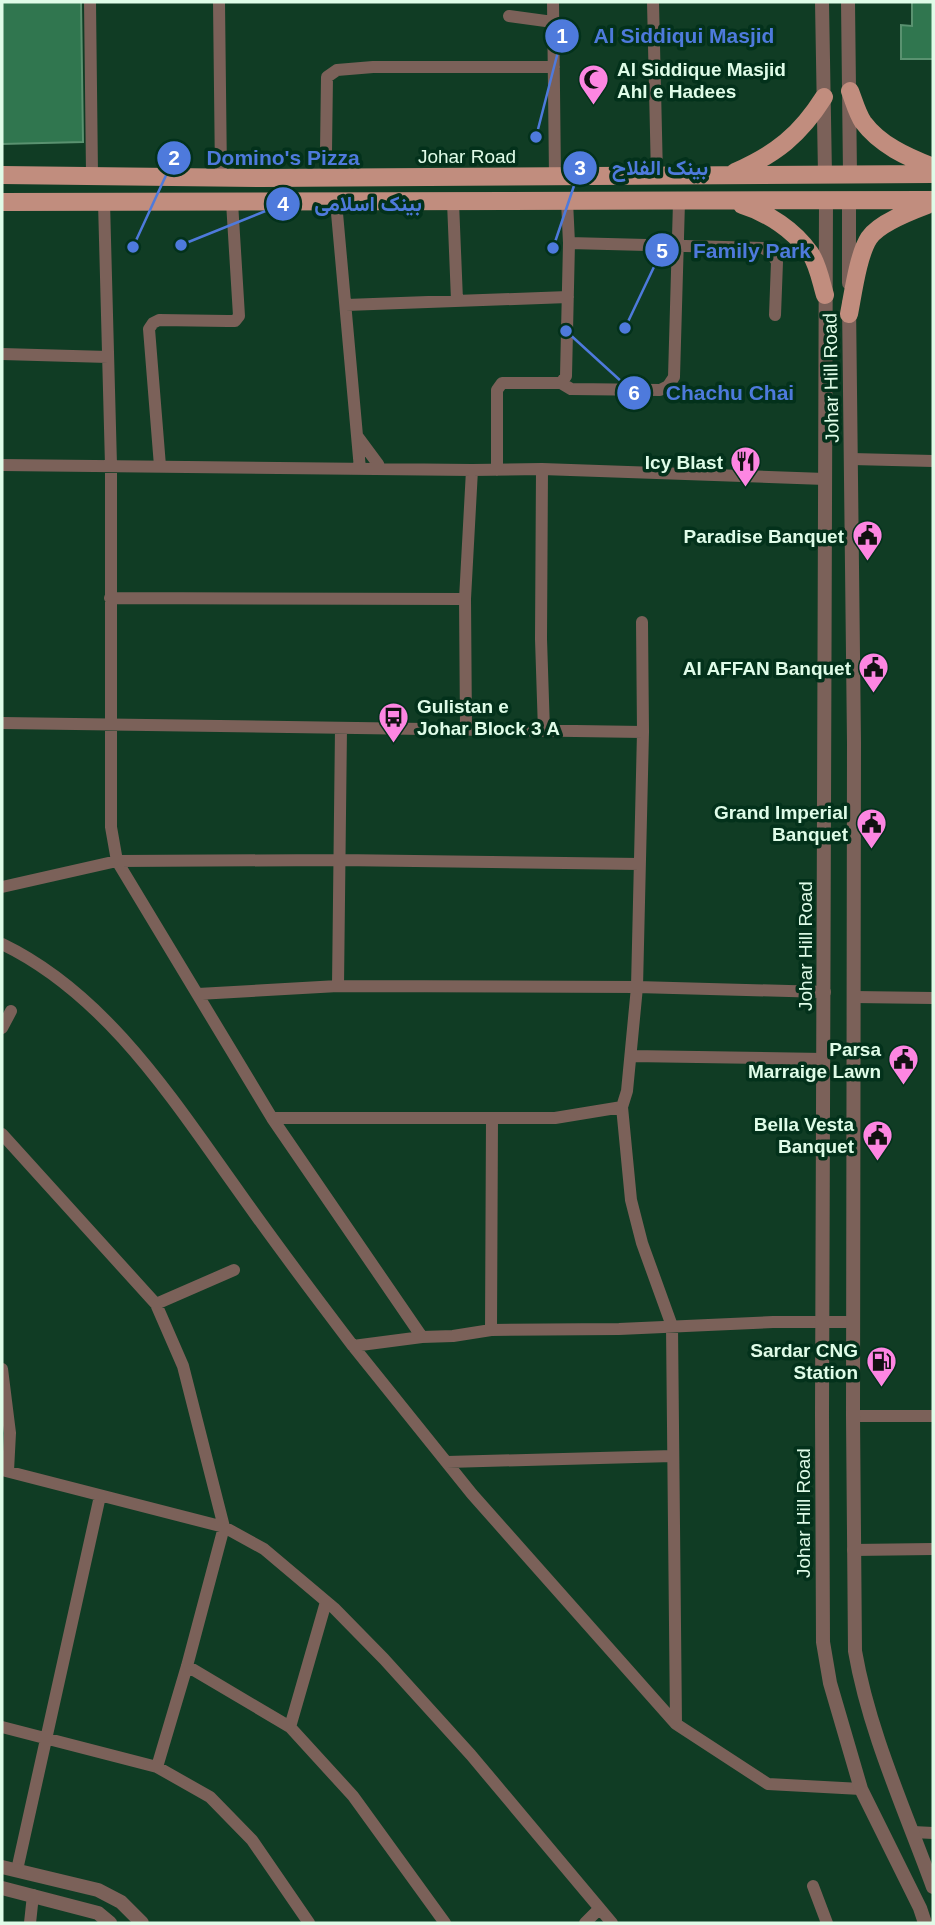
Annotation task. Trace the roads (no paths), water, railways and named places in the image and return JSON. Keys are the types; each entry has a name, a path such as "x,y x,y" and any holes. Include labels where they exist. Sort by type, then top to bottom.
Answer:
{"main road":[{"path":"850,91 861,120 880,141 933,167"},
{"path":"729,175 760,161 789,141 809,121 824,97"},
{"name":"Johar Road","path":"2,175 555,177 933,174"},
{"path":"728,201 761,211 788,230 811,254 825,295"},
{"path":"2,202 933,201"},
{"path":"849,314 856,275 869,237 898,216 933,201"}],"street":[{"path":"90,2 92,174"},
{"path":"219,2 221,177"},
{"path":"553,2 555,177"},
{"path":"653,2 657,176"},
{"path":"822,2 825,175"},
{"path":"848,2 850,175"},
{"path":"509,16 553,22"},
{"path":"326,151 327,77 337,70 373,67 554,67"},
{"name":"Johar Hill Road","path":"826,200 822,1322 824,1642 830,1683 861,1789 927,1906 925,1923"},
{"name":"Johar Hill Road","path":"849,200 855,1651 861,1685 933,1887"},
{"path":"561,383 566,376 569,243 567,201"},
{"path":"104,202 111,465 111,827 117,861 272,1118 422,1337"},
{"path":"160,467 149,329 159,320 235,321 239,316 232,202"},
{"path":"337,202 360,469"},
{"path":"453,202 457,300"},
{"path":"496,470 497,390 502,383 561,383 571,389 660,390 668,386 674,377 678,202"},
{"path":"569,243 763,248 777,261 775,315"},
{"path":"346,305 568,297"},
{"path":"825,351 849,348"},
{"path":"2,354 108,357"},
{"path":"358,437 380,469"},
{"path":"852,459 933,461"},
{"path":"2,466 542,469 825,479"},
{"path":"542,469 541,639 544,731"},
{"path":"466,730 464,599 471,470"},
{"path":"110,598 464,599"},
{"path":"642,622 643,732 637,987 627,1091 622,1107 631,1200 642,1243 672,1326 676,1724"},
{"path":"2,723 643,732"},
{"path":"338,986 341,728"},
{"path":"2,887 117,861 339,860 640,864"},
{"path":"2,944 25,955 92,1007 134,1052 180,1110 353,1346 447,1462 676,1724 768,1784 861,1789"},
{"path":"198,993 338,986 637,987 825,992"},
{"path":"854,997 933,998"},
{"path":"2,1028 11,1011"},
{"path":"631,1056 824,1059"},
{"path":"272,1118 555,1118 622,1107"},
{"path":"491,1330 492,1118"},
{"path":"2,1133 156,1304 183,1366 223,1527 187,1666 157,1767"},
{"path":"156,1304 234,1270"},
{"path":"353,1346 491,1330 853,1322"},
{"path":"2,1369 10,1433 5,1471 223,1527 264,1549 326,1602 384,1659 471,1755 612,1923"},
{"path":"853,1416 933,1416"},
{"path":"447,1462 673,1456"},
{"path":"100,1496 48,1737 9,1869 98,1890 121,1902 142,1923"},
{"path":"853,1550 933,1549"},
{"path":"290,1727 326,1602"},
{"path":"187,1666 290,1727 353,1796 416,1879 445,1923"},
{"path":"2,1727 157,1767 210,1797 252,1840 309,1923"},
{"path":"913,1832 933,1833"},
{"path":"813,1886 827,1923"},
{"path":"2,1888 98,1913 110,1923"},
{"path":"30,1923 33,1895"},
{"path":"585,1923 599,1909"}],"place":[{"name":"Al Siddique Masjid Ahl e Hadees","path":"594,107"},
{"name":"Al Siddiqui Masjid","path":"536,137"},
{"name":"بینک اسلامی","path":"181,245"},
{"name":"Domino's Pizza","path":"133,247"},
{"name":"بینک الفلاح","path":"553,248"},
{"name":"Family Park","path":"625,328"},
{"name":"Chachu Chai","path":"566,331"},
{"name":"Icy Blast","path":"746,489"},
{"name":"Paradise Banquet","path":"867,563"},
{"name":"Al AFFAN Banquet","path":"874,695"},
{"name":"Gulistan e Johar Block 3 A","path":"394,744"},
{"name":"Grand Imperial Banquet","path":"871,850"},
{"name":"Parsa Marraige Lawn","path":"904,1087"},
{"name":"Bella Vesta Banquet","path":"877,1162"},
{"name":"Sardar CNG Station","path":"881,1388"}]}
